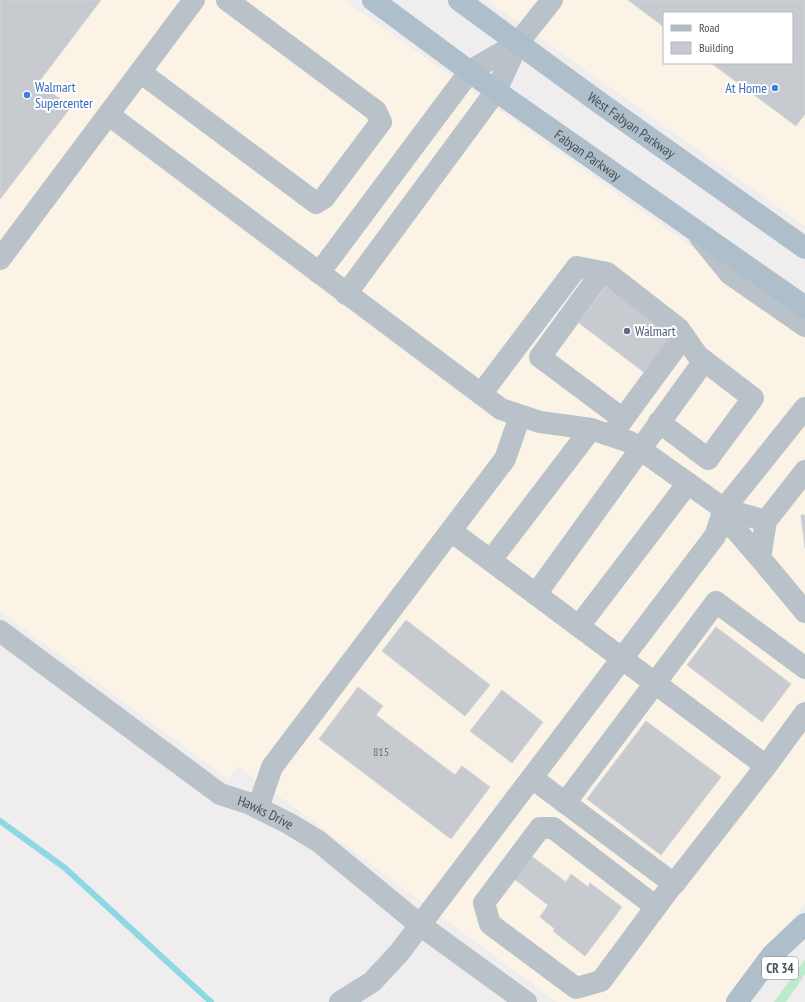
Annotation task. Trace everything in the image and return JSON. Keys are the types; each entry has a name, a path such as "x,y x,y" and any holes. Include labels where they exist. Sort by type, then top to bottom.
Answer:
{"main road":[{"name":"Fabyan Parkway","path":"373,0 496,91 805,308"},
{"name":"West Fabyan Parkway","path":"459,0 805,248"},
{"path":"737,1002 772,955 805,924"},
{"name":"CR 34","path":"756,1002 805,935"}],"street":[{"path":"0,259 194,0"},
{"path":"140,72 316,203 324,198 381,122 376,111 227,0"},
{"path":"346,294 496,91 518,43 552,0"},
{"path":"319,273 470,71 518,43"},
{"path":"109,114 346,294 501,409 540,422 608,428"},
{"path":"696,231 730,274 805,326"},
{"path":"481,394 577,268 607,273 679,329 701,359 753,398 708,459 659,422"},
{"path":"602,272 540,357 608,428 640,448 688,483 735,529 805,612"},
{"path":"491,560 608,428 684,336"},
{"path":"536,594 659,422 701,359"},
{"path":"340,1002 372,982 399,953 715,536 722,516 805,408"},
{"path":"258,808 272,767 505,459 520,416"},
{"path":"760,558 766,521 805,471"},
{"path":"580,626 688,483"},
{"path":"722,516 766,521"},
{"path":"451,531 766,766"},
{"path":"566,803 716,602 805,668"},
{"name":"Hawks Drive","path":"0,631 220,794 248,803 288,823 318,841 420,925 526,1002"},
{"path":"656,907 553,828 540,828 484,903 490,924 576,988 601,982 673,884 766,766 805,712"},
{"path":"532,778 673,884"}],"shaded area":[{"path":"0,0 344,0 805,327 805,903 733,1002 557,1002 238,766 228,779 0,611"},
{"path":"487,0 805,0 805,226"}],"green space":[{"path":"805,959 805,974 786,1002 774,1002"}],"building":[{"name":"Walmart Supercenter","path":"0,0 101,0 38,83 71,107 0,199"},
{"name":"At Home","path":"628,0 805,0 805,114 796,126 712,64 793,64 793,12 663,12 663,26"},
{"name":"Walmart","path":"606,286 676,338 649,376 579,323"},
{"path":"801,515 805,515 805,548"},
{"path":"406,620 490,685 465,716 382,651"},
{"path":"716,627 791,684 762,722 687,665"},
{"path":"358,687 383,706 376,715 455,775 462,766 490,787 451,839 319,739"},
{"path":"502,690 543,722 512,763 470,731"},
{"path":"646,721 721,777 661,855 587,799"},
{"path":"530,855 566,882 571,874 588,887 590,883 622,907 585,956 553,931 555,929 540,917 548,905 513,878"}],"waterway":[{"path":"0,821 65,868 211,1002"}],"place":[{"name":"At Home","path":"775,88"},
{"name":"Walmart Supercenter","path":"27,95"},
{"name":"Walmart","path":"627,331"}]}
